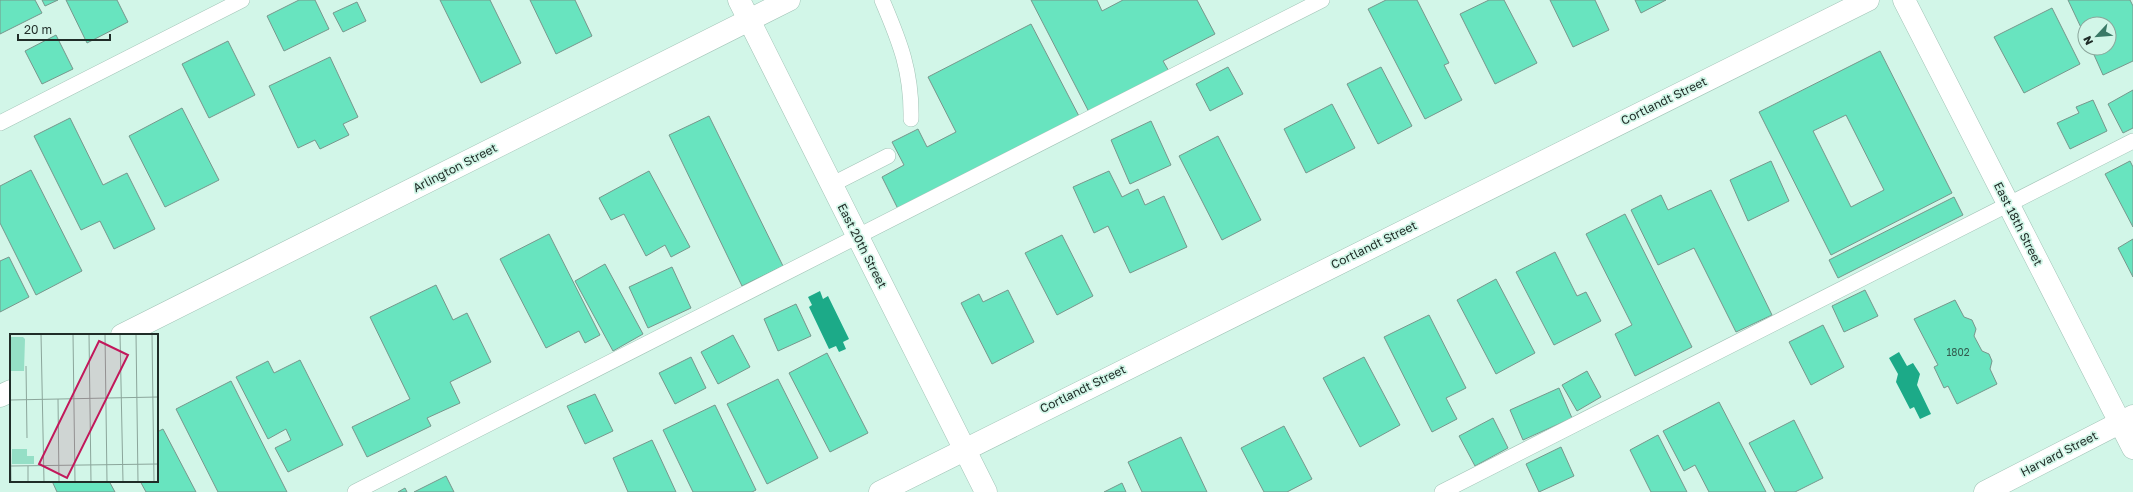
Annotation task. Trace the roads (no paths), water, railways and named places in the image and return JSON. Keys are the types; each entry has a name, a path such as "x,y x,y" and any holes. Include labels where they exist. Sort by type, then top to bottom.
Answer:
{"street":[{"name":"East 20th Street","path":"739,0 986,492"},
{"name":"Arlington Street","path":"124,334 789,0"},
{"name":"Cortlandt Street","path":"880,492 1868,0"},
{"name":"East 18th Street","path":"1904,0 2008,204 2127,419 2133,448"},
{"path":"0,396 10,391"},
{"name":"Harvard Street","path":"1985,492 2127,419"}],"lane":[{"path":"0,123 242,0"},
{"path":"882,0 907,63 912,95 911,120"},
{"path":"355,492 1322,0"},
{"path":"1442,492 2133,141"},
{"path":"831,185 888,156"}]}
